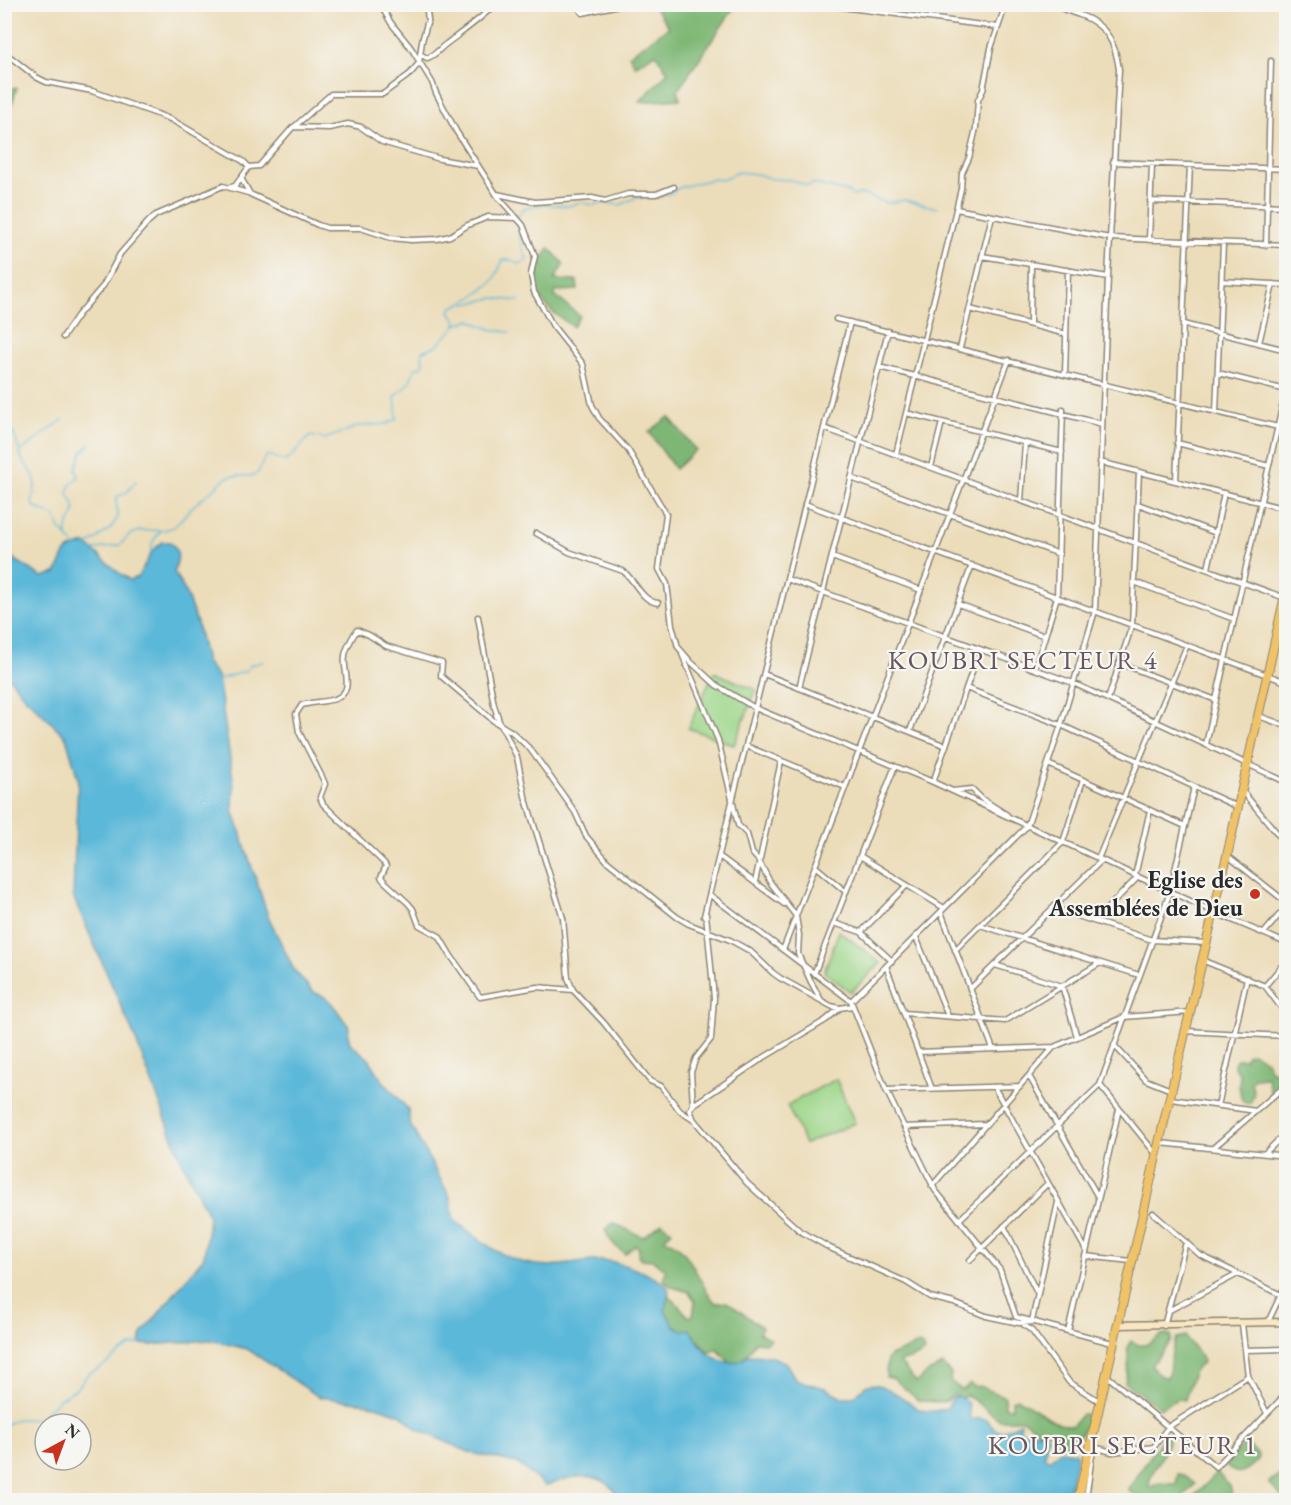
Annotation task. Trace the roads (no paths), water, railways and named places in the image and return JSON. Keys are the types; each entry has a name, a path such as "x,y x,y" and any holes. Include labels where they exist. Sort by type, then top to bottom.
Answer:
{"highway":[{"path":"1078,1500 1286,597"}],"main road":[{"path":"1117,1325 1164,1326 1287,1322"}],"street":[{"path":"380,4 432,82 435,93 456,132 496,194 523,225 536,256 531,274 534,292 562,339 583,364 592,405 599,418 628,450 666,514 659,563 667,584 672,625 678,646 718,740 738,825 747,834 752,853 789,908"},
{"path":"231,187 235,186 249,167 259,166 293,127 331,94 386,93 410,74 419,63 428,20 426,4"},
{"path":"420,54 427,58 434,55 444,45 472,26 495,4"},
{"path":"579,4 580,10 584,13 623,4"},
{"path":"818,4 998,27"},
{"path":"896,454 962,189 962,174 969,158 976,128 978,100 983,90 1006,4"},
{"path":"1034,1322 1023,1323 986,1316 954,1303 930,1297 906,1282 830,1248 800,1231 747,1183 695,1121 690,1110 693,1104 763,1058 826,1020 840,1008 852,1004 886,966 1027,826 1048,764 1095,611 1103,384 1119,69 1112,38 1093,21 1054,4"},
{"path":"4,52 46,82 112,96 129,106 172,120 243,161 249,167"},
{"path":"1266,244 1271,61"},
{"path":"293,127 329,128 348,124 361,127 382,142 441,159 478,166"},
{"path":"1113,162 1287,168"},
{"path":"1149,240 1152,164"},
{"path":"1176,481 1190,165"},
{"path":"241,178 250,194"},
{"path":"63,337 103,286 120,254 149,221 156,215 223,186 250,194 327,228 361,228 392,238 437,239 450,236 488,217 517,218"},
{"path":"496,194 535,202 592,198 605,201 628,194 656,194 674,187"},
{"path":"1150,201 1287,206"},
{"path":"956,209 1110,238 1287,245"},
{"path":"960,348 992,216"},
{"path":"1216,412 1223,243"},
{"path":"982,256 1108,277"},
{"path":"1030,324 1031,264"},
{"path":"1065,374 1068,270"},
{"path":"1222,281 1287,285"},
{"path":"1259,343 1273,284"},
{"path":"970,309 1066,334"},
{"path":"836,319 1287,429"},
{"path":"693,1104 691,1072 696,1058 711,1039 714,998 705,914 850,322"},
{"path":"1183,324 1287,350"},
{"path":"799,688 888,331"},
{"path":"783,950 1009,360"},
{"path":"879,367 1102,424"},
{"path":"1206,744 1287,390 1218,373"},
{"path":"1035,669 1057,597 1063,409"},
{"path":"906,413 1062,452"},
{"path":"931,467 942,422"},
{"path":"824,428 1286,597"},
{"path":"1021,501 1025,443"},
{"path":"1177,443 1269,466"},
{"path":"1100,462 1287,509"},
{"path":"1108,699 1132,625 1139,472"},
{"path":"851,478 1059,554"},
{"path":"1208,570 1224,493"},
{"path":"806,504 1287,682"},
{"path":"1137,504 1216,533"},
{"path":"536,533 569,552 623,571 647,600 658,603"},
{"path":"832,557 921,590"},
{"path":"910,731 972,565"},
{"path":"787,579 1073,683 1287,782"},
{"path":"1134,582 1234,619"},
{"path":"958,604 1045,636"},
{"path":"478,617 496,715 517,757 525,795 563,918 568,978 573,990 604,1023 650,1081 661,1086 680,1111 695,1121"},
{"path":"512,732 494,721 441,676 442,663 386,646 357,630 344,657 347,684 344,693 336,698 302,705 296,714 299,732 325,784 320,797 323,804 384,862 386,866 381,877 413,909 419,925 439,936 480,997 537,987 573,990"},
{"path":"970,990 1100,860 1187,645"},
{"path":"678,646 706,678 755,708 933,782 1170,892 1287,943"},
{"path":"933,782 980,650"},
{"path":"1119,663 1216,700"},
{"path":"764,674 946,746"},
{"path":"966,688 1060,725 1238,807"},
{"path":"496,715 530,749 575,812 586,836 608,862 677,917 750,951 772,973 831,1006 840,1008"},
{"path":"1258,716 1287,726"},
{"path":"746,746 845,788"},
{"path":"755,882 781,761"},
{"path":"1048,764 1185,826"},
{"path":"814,974 895,766"},
{"path":"955,950 1063,842 1083,780"},
{"path":"959,1220 1100,1084 1170,892 1194,787"},
{"path":"952,791 972,789 1012,819"},
{"path":"1242,790 1287,844"},
{"path":"1095,921 1136,876 1150,810"},
{"path":"719,856 796,915 799,935 798,954 822,1001"},
{"path":"860,856 942,910 993,1049"},
{"path":"1227,856 1287,902"},
{"path":"815,866 846,892"},
{"path":"861,932 907,885"},
{"path":"710,895 852,1004 886,1090 933,1186 1000,1270 1016,1317 1032,1330 1069,1382 1100,1401"},
{"path":"1264,933 1287,907"},
{"path":"1053,908 1152,940 1207,943"},
{"path":"834,923 861,932 892,961"},
{"path":"980,925 1139,975"},
{"path":"916,937 948,1016"},
{"path":"1203,960 1265,986 1287,1014"},
{"path":"1265,986 1287,961"},
{"path":"904,1013 1005,1021 1100,963"},
{"path":"886,966 932,1089"},
{"path":"995,966 1062,986"},
{"path":"1218,1106 1247,978"},
{"path":"1062,986 1077,1037"},
{"path":"918,1052 1054,1047 1124,1017 1191,1012"},
{"path":"1186,1031 1287,1036"},
{"path":"1114,1045 1146,1080 1170,1095 1218,1106 1256,1111"},
{"path":"933,1186 1054,1047"},
{"path":"1029,1076 1099,1197"},
{"path":"1100,1084 1156,1154"},
{"path":"1213,1148 1287,1085"},
{"path":"886,1090 1020,1086"},
{"path":"994,1087 1086,1253"},
{"path":"1068,1331 1119,1108"},
{"path":"904,1127 987,1124"},
{"path":"1264,1154 1287,1133"},
{"path":"1159,1143 1287,1156"},
{"path":"970,1260 1048,1183"},
{"path":"1034,1322 1059,1201"},
{"path":"1153,1214 1200,1255 1281,1295"},
{"path":"1004,1226 1038,1295"},
{"path":"1164,1326 1186,1242"},
{"path":"1086,1253 1132,1261"},
{"path":"1168,1311 1238,1274"},
{"path":"1268,1323 1287,1284"},
{"path":"1019,1318 1113,1343"},
{"path":"1242,1324 1248,1376 1267,1413"},
{"path":"1245,1350 1287,1349"},
{"path":"1106,1375 1216,1467 1287,1394"},
{"path":"1085,1500 1090,1481 1092,1447 1112,1452 1154,1447 1168,1427 1248,1376"}],"water":[{"path":"162,542 170,542 176,549 177,559 174,572 185,591 197,623 206,662 218,677 234,786 233,810 268,916 294,970 313,992 331,1002 349,1027 350,1043 369,1059 383,1081 408,1109 410,1124 450,1197 454,1220 489,1247 519,1261 550,1266 608,1261 643,1272 664,1284 669,1290 665,1310 674,1326 682,1331 689,1329 703,1348 719,1360 737,1362 748,1355 770,1356 786,1363 796,1380 825,1388 842,1397 854,1397 864,1387 870,1384 877,1385 885,1387 919,1409 926,1411 947,1408 953,1398 958,1396 968,1403 970,1418 987,1420 994,1429 1001,1432 1021,1423 1022,1432 1045,1433 1048,1437 1044,1456 1048,1459 1060,1450 1075,1452 1077,1457 1067,1500 620,1500 612,1488 597,1479 570,1478 545,1486 517,1463 471,1453 417,1429 400,1414 366,1403 319,1397 247,1349 210,1340 140,1344 142,1334 204,1257 209,1217 181,1159 135,1038 73,896 78,779 66,737 23,695 5,672 4,548 14,559 42,577 56,573 67,551 86,544 130,580 138,577 153,550"}],"waterway":[{"path":"93,550 120,545 129,535 139,531 164,530 174,527 191,508 226,478 255,475 268,455 285,461 311,436 325,439 359,426 386,424 397,419 395,397 409,383 415,369 423,365 422,351 436,346 455,327 457,322 450,311 451,308 486,288 495,278 503,260 512,260 518,264 526,261 517,224 518,217 524,208 542,204 569,206 581,202 592,205 606,203 620,205 635,198 659,197 681,187 713,179 721,180 738,172 757,174 772,179 791,180 808,186 813,184 848,192 853,196 861,194 887,203 905,200 937,208"},
{"path":"466,304 493,298 519,301"},
{"path":"456,325 470,320 489,328 510,332"},
{"path":"20,452 64,419"},
{"path":"4,421 16,439 22,459 33,473 36,486 32,499 33,506 55,517 60,529 76,547"},
{"path":"67,536 68,525 75,508 68,494 70,485 79,477 76,469 82,453 91,443"},
{"path":"87,546 110,529 118,517 117,497 127,492 136,481"},
{"path":"151,553 152,543 160,531"},
{"path":"217,680 246,671 250,665 263,662"},
{"path":"4,1425 18,1419 39,1419 58,1400 76,1389 88,1374 130,1346 140,1344"}],"place":[{"name":"Eglise des Assemblées de Dieu","path":"1255,894"}],"district":[{"name":"KOUBRI SECTEUR 4","path":"1023,660"},
{"name":"KOUBRI SECTEUR 1","path":"1123,1445"}]}
